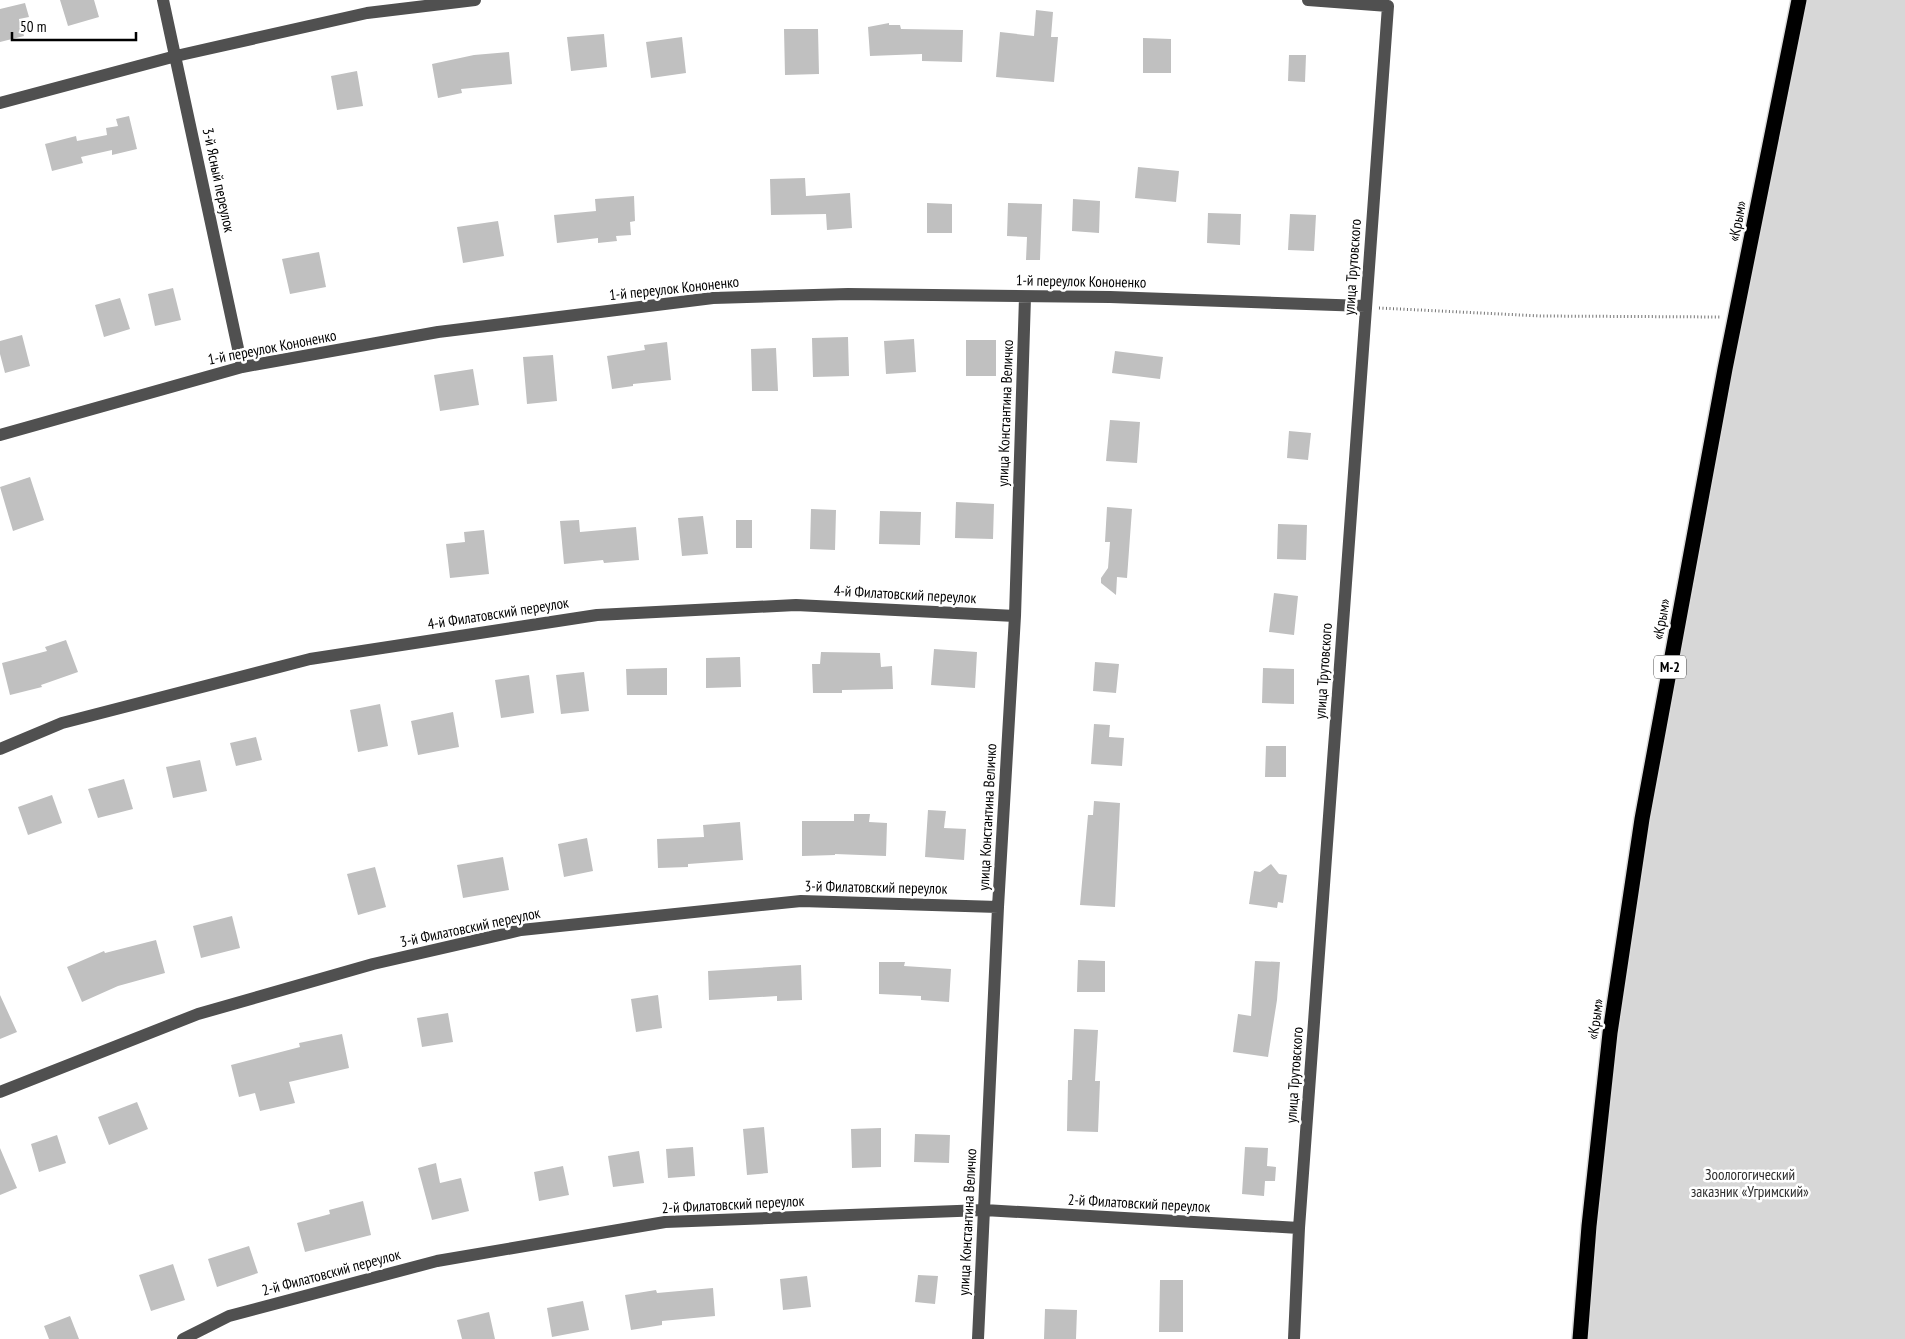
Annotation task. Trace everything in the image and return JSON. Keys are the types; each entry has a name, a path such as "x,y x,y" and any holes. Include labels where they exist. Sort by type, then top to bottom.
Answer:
{"highway":[{"name":"«Крым»","path":"1580,1339 1589,1226 1610,1033 1641,829 1723,378 1799,0"}],"street":[{"name":"3-й Ясный переулок","path":"163,0 242,367"},
{"path":"0,103 176,56 367,13 474,0"},
{"name":"улица Трутовского","path":"1294,1339 1299,1228 1388,6 1308,0"},
{"name":"1-й переулок Кононенко","path":"0,434 242,367 438,332 713,298 848,294 1110,297 1366,306"},
{"name":"улица Константина Величко","path":"978,1339 998,906 1015,616 1025,297"},
{"name":"4-й Филатовский переулок","path":"0,749 62,724 310,659 597,614 796,606 1015,616"},
{"name":"3-й Филатовский переулок","path":"0,1092 198,1014 373,964 521,930 801,901 998,906"},
{"name":"2-й Филатовский переулок","path":"183,1339 229,1316 438,1261 655,1224 984,1210 1299,1228"}],"path":[{"path":"1366,306 1542,316 1723,317 1735,320"}],"green space":[{"name":"Зоологогический заказник «Угримский»","path":"1799,0 1905,0 1905,1339 1580,1339 1610,1033"}],"building":[{"path":"60,0 94,0 99,17 68,26"},
{"path":"25,3 29,17 19,19 24,36 0,42 0,9"},
{"path":"1036,10 1053,12 1051,37 1058,37 1054,82 996,77 1000,32 1034,36"},
{"path":"889,23 889,25 900,25 901,29 963,30 962,62 922,61 922,54 870,56 868,27"},
{"path":"784,29 818,29 819,74 785,75"},
{"path":"604,34 607,67 571,71 567,37"},
{"path":"682,37 686,73 651,78 646,42"},
{"path":"1143,38 1171,39 1171,73 1143,73"},
{"path":"509,52 512,84 461,89 462,93 438,98 432,64 474,55"},
{"path":"1289,55 1306,55 1305,82 1288,81"},
{"path":"357,71 363,106 337,110 331,76"},
{"path":"129,116 137,149 112,155 112,150 81,157 83,163 52,171 45,144 76,136 77,141 107,135 106,128 118,126 116,119"},
{"path":"1138,167 1179,171 1176,202 1135,198"},
{"path":"805,178 806,196 850,193 852,228 827,230 826,214 771,215 770,179"},
{"path":"634,196 635,221 630,222 631,235 616,236 617,241 598,243 598,238 557,243 554,215 596,211 595,199"},
{"path":"1073,199 1100,201 1099,233 1072,231"},
{"path":"927,203 952,204 952,233 927,233"},
{"path":"1008,203 1042,204 1040,260 1026,260 1027,237 1007,236"},
{"path":"1208,213 1241,214 1240,245 1207,243"},
{"path":"1290,214 1316,215 1314,251 1288,250"},
{"path":"498,221 504,256 463,263 457,227"},
{"path":"319,252 326,287 290,294 282,259"},
{"path":"173,288 181,320 155,326 148,294"},
{"path":"120,298 130,329 104,337 95,305"},
{"path":"22,335 30,366 5,373 0,354 0,341"},
{"path":"848,337 849,376 813,377 812,338"},
{"path":"914,339 916,372 886,374 884,341"},
{"path":"966,340 996,340 996,376 966,376"},
{"path":"667,342 671,380 633,384 633,386 612,389 607,356 645,350 644,345"},
{"path":"776,348 778,391 752,391 751,349"},
{"path":"1115,351 1163,357 1160,379 1112,373"},
{"path":"553,355 557,401 527,404 523,357"},
{"path":"473,369 479,405 440,411 434,375"},
{"path":"1110,420 1140,422 1137,463 1106,461"},
{"path":"1289,431 1311,433 1308,460 1287,458"},
{"path":"30,477 44,520 13,531 0,487"},
{"path":"956,502 994,504 993,539 955,538"},
{"path":"1107,507 1132,509 1127,578 1117,577 1116,595 1101,583 1101,578 1108,568 1110,542 1105,542"},
{"path":"811,509 836,510 835,550 810,549"},
{"path":"880,511 921,512 920,545 879,544"},
{"path":"703,516 708,554 682,556 678,518"},
{"path":"579,520 580,532 636,527 639,560 604,563 603,560 564,564 560,521"},
{"path":"736,520 752,520 752,548 736,548"},
{"path":"1278,524 1307,525 1306,560 1277,559"},
{"path":"484,530 489,574 450,578 446,544 465,542 464,532"},
{"path":"1274,593 1298,596 1294,635 1269,632"},
{"path":"66,640 78,672 41,685 42,687 10,695 2,663 47,651 45,647"},
{"path":"934,649 977,652 975,688 931,685"},
{"path":"821,652 880,653 881,667 892,666 893,689 842,690 842,693 813,693 812,664 820,664"},
{"path":"740,657 741,687 706,688 706,658"},
{"path":"1095,662 1119,664 1116,693 1093,691"},
{"path":"667,668 667,695 627,695 626,669"},
{"path":"1263,668 1294,669 1294,704 1262,703"},
{"path":"584,672 589,711 561,714 556,675"},
{"path":"529,675 534,713 501,718 495,680"},
{"path":"380,704 388,746 358,752 350,710"},
{"path":"453,712 459,747 418,755 411,721"},
{"path":"1094,724 1110,725 1109,737 1124,738 1122,766 1091,764"},
{"path":"256,737 262,760 236,766 230,743"},
{"path":"1266,746 1286,746 1286,777 1265,777"},
{"path":"200,760 207,791 173,798 166,767"},
{"path":"124,779 133,809 98,818 88,789"},
{"path":"52,795 62,823 28,835 18,807"},
{"path":"1094,801 1120,803 1115,907 1080,905 1088,815 1093,815"},
{"path":"928,810 946,811 944,828 966,829 964,860 925,857"},
{"path":"854,814 870,814 869,822 887,823 886,856 835,854 802,856 802,821 854,821"},
{"path":"740,822 743,860 688,864 688,867 658,868 657,839 704,837 703,825"},
{"path":"587,838 593,871 564,877 558,844"},
{"path":"503,857 509,890 463,898 457,865"},
{"path":"1271,864 1279,874 1287,875 1283,903 1278,902 1277,908 1249,904 1254,871 1260,872"},
{"path":"375,867 386,907 358,915 347,874"},
{"path":"232,916 240,948 201,958 193,926"},
{"path":"156,940 165,973 118,986 82,1002 67,967 104,951 105,953"},
{"path":"1078,960 1105,961 1105,992 1077,992"},
{"path":"1255,961 1280,962 1277,1000 1268,1057 1233,1052 1238,1014 1251,1016"},
{"path":"879,962 905,962 904,966 951,969 949,1002 921,1000 921,996 879,994"},
{"path":"801,965 802,1000 777,1001 777,996 709,1000 708,971"},
{"path":"0,995 17,1032 0,1039"},
{"path":"658,995 662,1028 636,1032 631,999"},
{"path":"448,1013 453,1042 422,1047 417,1018"},
{"path":"1074,1029 1098,1030 1095,1081 1100,1081 1098,1132 1067,1131 1068,1080 1072,1080"},
{"path":"342,1034 349,1068 289,1082 295,1103 260,1111 255,1093 239,1097 231,1065 300,1047 299,1043"},
{"path":"137,1102 148,1129 109,1145 98,1117"},
{"path":"764,1127 768,1173 747,1175 743,1129"},
{"path":"881,1128 881,1167 852,1168 851,1129"},
{"path":"915,1134 950,1135 949,1163 914,1162"},
{"path":"57,1135 66,1163 39,1172 31,1144"},
{"path":"693,1147 695,1176 668,1178 666,1149"},
{"path":"1245,1147 1268,1148 1267,1166 1276,1167 1275,1181 1265,1181 1264,1196 1242,1194"},
{"path":"0,1148 17,1188 0,1195"},
{"path":"639,1151 644,1183 613,1187 608,1156"},
{"path":"436,1163 440,1183 461,1178 469,1211 432,1220 418,1168"},
{"path":"563,1166 569,1195 539,1201 534,1172"},
{"path":"363,1201 371,1235 305,1252 297,1223 330,1214 329,1210"},
{"path":"249,1246 258,1273 217,1287 208,1259"},
{"path":"173,1264 185,1300 151,1311 139,1275"},
{"path":"918,1275 938,1276 935,1304 915,1302"},
{"path":"807,1276 811,1307 783,1310 780,1279"},
{"path":"1160,1280 1183,1280 1183,1332 1159,1332"},
{"path":"713,1288 715,1316 662,1321 662,1325 631,1330 625,1295 656,1290 657,1293"},
{"path":"583,1301 589,1330 552,1337 547,1308"},
{"path":"1045,1309 1077,1310 1076,1339 1044,1339"},
{"path":"489,1312 495,1339 462,1339 457,1320"},
{"path":"70,1316 79,1339 49,1339 44,1326"}]}
